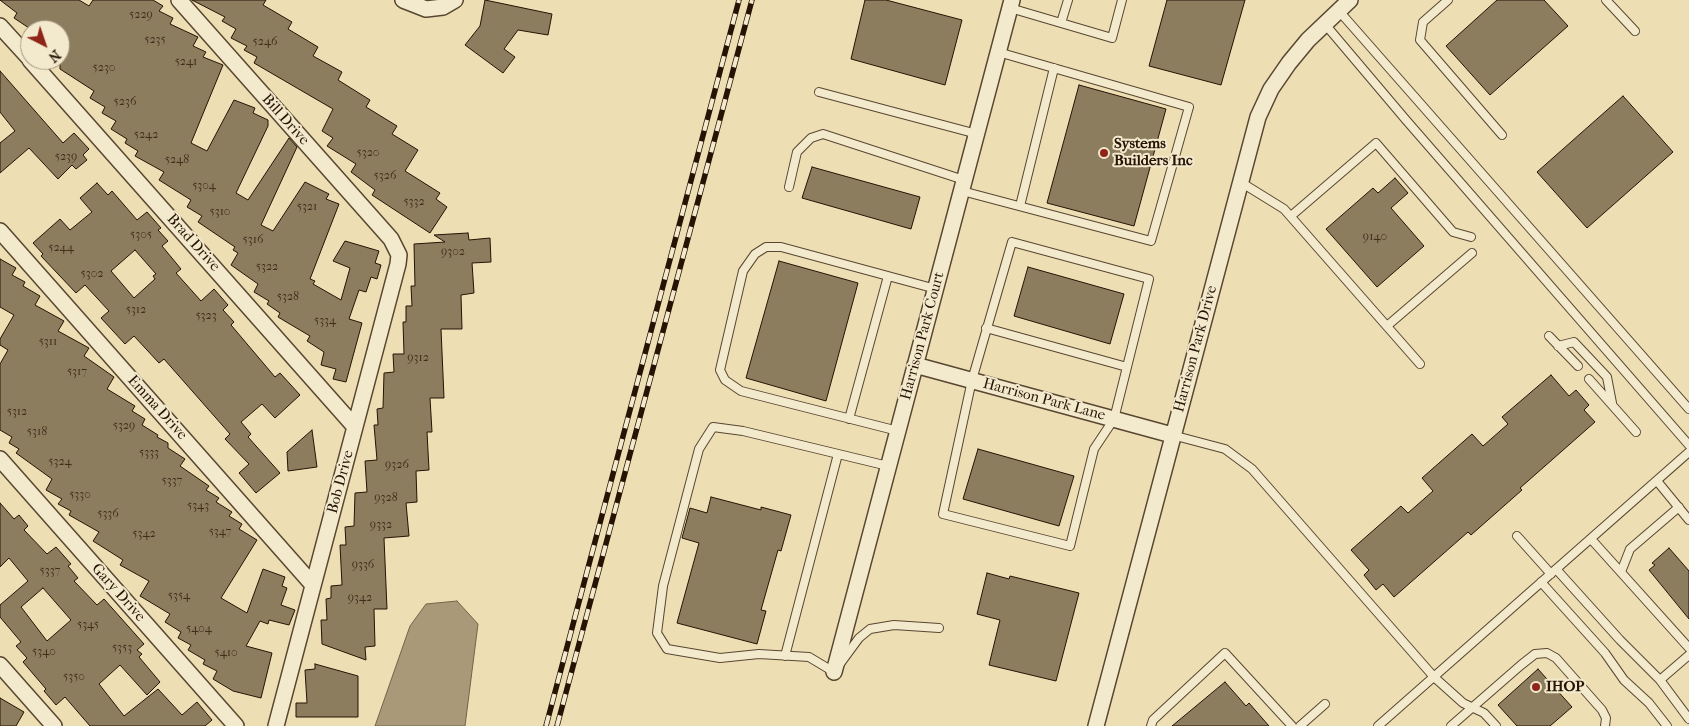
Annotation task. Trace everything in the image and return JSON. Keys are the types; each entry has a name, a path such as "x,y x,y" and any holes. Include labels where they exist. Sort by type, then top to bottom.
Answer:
{"street":[{"name":"Bill Drive","path":"179,0 391,239"},
{"path":"403,0 426,9 443,7 455,0"},
{"name":"Harrison Park Drive","path":"1096,726 1172,435 1263,103 1289,63 1324,23 1350,0"},
{"name":"Harrison Park Court","path":"834,672 1011,4"},
{"name":"Brad Drive","path":"0,26 20,49"},
{"name":"Brad Drive","path":"39,70 355,427"},
{"name":"Emma Drive","path":"0,231 314,585"},
{"name":"Bob Drive","path":"276,726 398,264 397,249 391,239"},
{"name":"Harrison Park Lane","path":"915,365 1172,435"},
{"name":"Gary Drive","path":"0,459 236,726"},
{"path":"0,664 54,726"}],"lane":[{"path":"1061,23 1068,0"},
{"path":"1011,4 1061,23 1112,38 1122,0"},
{"path":"1448,0 1423,22 1420,40 1502,135"},
{"path":"1606,0 1635,31"},
{"path":"1339,10 1689,409"},
{"path":"1324,23 1689,445"},
{"path":"789,187 797,152 810,138 823,134 1020,206 1151,240 1189,107 998,52"},
{"path":"1020,206 1054,68"},
{"path":"818,92 977,134"},
{"path":"1291,216 1376,144 1453,232 1471,237"},
{"path":"1242,183 1284,209 1291,216 1420,364"},
{"path":"1012,242 1148,279 1126,367 1114,419 1094,449 1070,546 943,514 972,380 1012,242"},
{"path":"898,432 741,391 725,380 720,370 743,271 755,254 766,247 781,247 936,289"},
{"path":"1387,326 1472,253"},
{"path":"849,419 888,276"},
{"path":"986,328 1126,367"},
{"path":"1549,336 1578,366"},
{"path":"1558,346 1574,342 1607,377 1612,403"},
{"path":"1589,379 1636,432"},
{"path":"888,466 743,432 713,427 699,449 663,586 657,633 667,649 720,658 759,654 809,657 834,672 859,638 870,629 894,625 939,628"},
{"path":"1172,435 1224,449 1252,469 1434,678 1471,708 1484,713 1496,726"},
{"path":"1378,726 1689,452"},
{"path":"785,656 838,454"},
{"path":"1657,481 1689,520"},
{"path":"1621,572 1630,549 1679,507"},
{"path":"1517,536 1660,680 1689,719"},
{"path":"1591,539 1689,648"},
{"path":"1542,582 1605,652 1624,680 1649,703 1667,726"},
{"path":"1451,726 1535,654 1546,653 1556,658 1602,710 1606,718 1605,726"},
{"path":"1151,726 1153,720 1226,654 1292,726"},
{"path":"1660,680 1689,655"},
{"path":"1300,726 1325,704"}],"shaded area":[{"path":"457,601 478,624 465,726 375,726 410,626 426,604"}],"building":[{"path":"0,0 79,0 89,6 93,0 153,0 163,6 159,11 173,18 170,24 198,37 193,46 206,52 203,57 223,65 191,143 207,151 234,100 255,108 253,113 268,120 268,126 236,193 248,200 289,138 297,147 261,225 273,231 305,182 329,194 326,199 339,204 310,279 315,281 313,284 341,300 350,268 333,261 345,241 379,251 375,263 381,265 377,279 371,277 366,292 359,290 349,319 362,323 346,382 333,379 336,369 321,365 324,352 307,341 310,336 278,317 280,313 267,304 269,301 254,292 258,284 231,265 238,253 233,250 235,247 198,222 202,216 187,207 191,200 159,180 164,172 135,156 138,151 125,143 127,139 111,129 116,121 102,113 105,107 90,98 94,91 62,70 70,70 70,20 20,20 20,22 14,18 17,13"},
{"path":"192,0 266,0 263,5 292,22 288,29 318,47 313,56 342,72 338,80 370,100 366,107 397,126 392,134 418,150 405,171 440,193 436,199 447,207 430,233 372,195 375,190 351,172 356,164 327,146 333,138 322,131 333,109 254,63 257,57 244,50 247,46 231,38 236,29 222,21 225,17"},
{"path":"485,0 552,14 548,35 518,30 504,49 515,57 503,73 465,45 480,26"},
{"path":"865,0 886,0 962,20 945,85 851,59"},
{"path":"1167,0 1245,0 1221,85 1149,66"},
{"path":"1497,0 1544,0 1568,26 1490,95 1446,46"},
{"path":"0,71 63,143 74,133 89,149 83,155 87,160 76,169 72,165 58,179 29,148 0,173 0,143 15,131 0,112"},
{"path":"1079,85 1166,109 1134,226 1047,203"},
{"path":"1623,96 1673,152 1587,228 1537,172"},
{"path":"812,167 920,197 911,229 802,198"},
{"path":"1395,178 1408,193 1391,208 1424,246 1377,287 1326,229 1373,188 1378,193"},
{"path":"97,183 108,195 112,191 137,220 147,212 161,228 158,230 168,241 162,246 181,269 176,273 201,301 214,289 228,305 223,310 234,322 231,325 275,377 280,373 300,395 275,418 262,404 241,422 251,434 248,437 280,473 256,493 239,473 249,464 225,439 230,434 164,359 159,363 134,336 125,344 101,318 109,311 85,285 76,293 41,256 43,254 33,243 60,219 70,230 92,212 80,198","holes":["135,250 156,274 153,276 155,279 134,298 111,271"]},
{"path":"468,233 469,240 490,238 491,262 472,263 474,293 461,295 462,329 441,329 444,398 430,398 432,432 427,432 429,470 416,471 417,502 406,503 409,536 384,538 387,609 374,609 375,646 365,647 366,660 322,644 321,620 327,620 326,599 331,598 331,586 342,585 340,545 346,545 345,527 354,526 355,493 367,492 365,461 377,460 374,425 378,425 377,409 383,408 384,373 394,372 393,354 404,354 403,322 406,322 406,306 412,306 411,286 415,286 414,244 445,242 434,235"},
{"path":"0,259 16,268 12,275 25,282 23,286 40,296 35,305 64,321 58,331 89,348 84,356 114,377 107,389 135,406 132,411 145,419 142,425 158,435 157,437 168,443 168,448 185,459 180,466 209,486 206,490 219,498 216,502 232,512 229,516 242,524 239,529 257,540 221,598 247,613 263,569 285,577 282,586 287,588 281,605 295,610 289,625 269,620 268,624 260,621 246,646 272,653 261,698 233,691 213,679 217,671 203,664 205,660 188,650 191,645 178,638 181,632 165,622 170,614 140,596 149,581 120,565 123,560 93,541 99,532 69,515 71,511 58,504 62,499 46,490 52,479 16,453 19,449 9,443 12,437 0,430 0,364 8,350 0,345 0,339 14,315 0,307"},
{"path":"779,261 858,283 826,401 746,378"},
{"path":"1028,267 1124,294 1110,344 1014,316"},
{"path":"1551,375 1569,396 1576,390 1589,405 1584,410 1595,422 1520,488 1522,490 1471,535 1468,532 1394,597 1383,584 1376,590 1364,575 1369,570 1351,550 1401,506 1408,513 1433,491 1422,478 1472,434 1483,446 1508,424 1502,417"},
{"path":"312,430 317,467 288,471 287,452"},
{"path":"978,449 1074,476 1059,526 963,499"},
{"path":"711,497 761,510 761,507 791,515 781,551 778,550 761,610 766,611 757,644 677,623 699,543 682,538 690,508 707,513"},
{"path":"0,503 14,519 19,515 28,526 24,530 47,554 56,547 71,564 68,566 78,578 74,581 97,605 104,599 144,644 137,650 142,654 139,657 160,682 147,695 120,665 99,684 124,716 158,689 182,715 197,702 212,720 205,726 90,726 65,697 56,705 44,691 46,689 23,662 27,658 16,646 21,642 0,617 0,605 28,581 9,558 0,567","holes":["43,588 71,620 47,641 21,607"]},
{"path":"1669,548 1689,571 1689,619 1649,570 1655,565 1652,563"},
{"path":"987,573 1009,579 1010,576 1079,593 1056,681 989,665 1000,620 977,614"},
{"path":"315,664 358,676 358,717 296,717 296,703 307,703 305,670 315,669"},
{"name":"IHOP","path":"1538,669 1572,707 1550,726 1517,726 1498,705"},
{"path":"1225,682 1246,706 1249,703 1269,726 1172,726"},
{"path":"0,698 24,712 16,726 0,726"}],"railway":[{"path":"546,726 739,0"},
{"path":"557,726 752,0"}],"place":[{"name":"Systems Builders Inc","path":"1104,153"},
{"name":"IHOP","path":"1536,687"}]}
